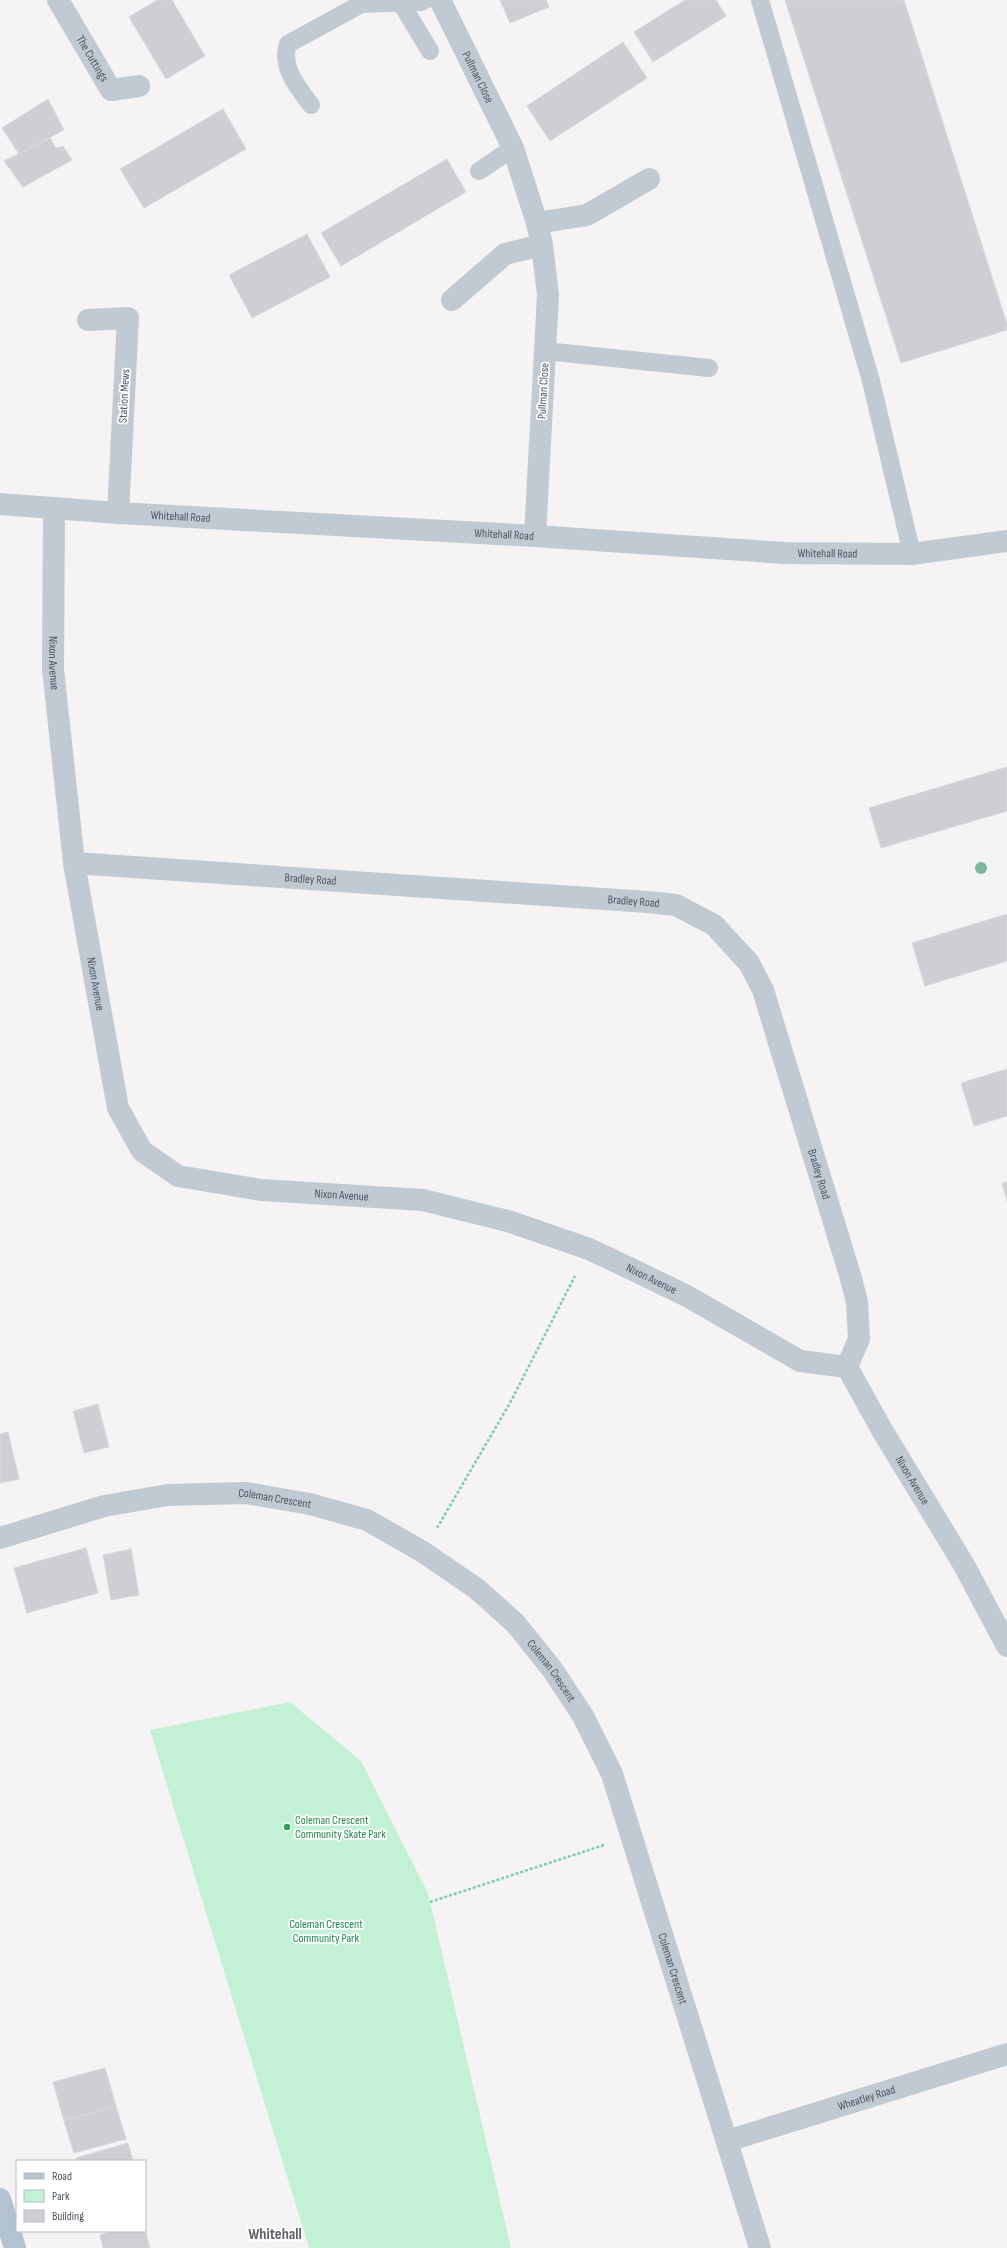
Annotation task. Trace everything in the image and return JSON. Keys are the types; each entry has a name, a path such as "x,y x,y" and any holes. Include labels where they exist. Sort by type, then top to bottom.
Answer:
{"main road":[{"path":"0,2199 15,2248"}],"street":[{"name":"Pullman Close","path":"440,0 513,148 537,223 542,245 548,295 535,536"},
{"name":"The Cuttings","path":"61,1 111,90 139,86"},
{"path":"537,223 587,215 649,179"},
{"path":"452,300 505,254 542,245"},
{"name":"Station Mews","path":"88,320 128,318 118,513"},
{"name":"Whitehall Road","path":"0,504 118,513 535,536 785,553 912,554 1007,541"},
{"name":"Nixon Avenue","path":"54,508 53,669 74,863 118,1108 142,1151 178,1176 261,1190 423,1200 508,1221 589,1249 687,1296 800,1361 847,1367 875,1417 964,1565 1007,1646"},
{"name":"Bradley Road","path":"74,863 648,902 676,905 714,925 749,963 763,990 852,1282 857,1302 859,1339 847,1367"},
{"name":"Coleman Crescent","path":"0,1538 104,1506 168,1495 246,1493 310,1504 367,1520 423,1552 476,1589 515,1623 552,1669 582,1716 612,1774 760,2248"},
{"name":"Wheatley Road","path":"727,2141 1007,2054"}],"lane":[{"path":"310,105 294,83 284,54 288,44 361,4 422,2 425,0"},
{"path":"760,0 871,381 912,554"},
{"path":"401,3 430,51"},
{"path":"479,171 513,148"},
{"path":"545,351 709,368"}],"path":[{"path":"423,1552 510,1403 589,1249"},
{"path":"430,1902 631,1836"}],"green space":[{"name":"Coleman Crescent Community Park","path":"290,1702 361,1761 428,1893 511,2248 309,2248 150,1730"}],"building":[{"path":"157,0 172,0 205,56 166,79 129,17"},
{"path":"500,0 546,0 549,7 510,23"},
{"path":"685,0 716,0 726,16 653,62 634,32"},
{"path":"785,0 904,0 1007,324 1007,330 901,363"},
{"path":"623,42 647,78 550,141 527,106"},
{"path":"48,99 64,130 19,154 2,128"},
{"path":"223,109 246,149 144,208 120,169"},
{"path":"50,138 56,148 63,146 72,160 23,187 4,161"},
{"path":"447,159 466,192 341,266 321,233"},
{"path":"307,234 330,277 252,318 229,275"},
{"path":"1007,767 1007,811 881,848 869,808"},
{"path":"1007,914 1007,961 925,986 912,943"},
{"path":"1007,1069 1007,1116 974,1126 961,1083"},
{"path":"1007,1182 1007,1201 1002,1183"},
{"path":"98,1404 109,1447 84,1453 73,1411"},
{"path":"8,1432 19,1479 0,1483 0,1434"},
{"path":"86,1548 98,1593 27,1613 14,1568"},
{"path":"131,1549 139,1595 111,1600 103,1555"},
{"path":"105,2068 116,2106 64,2121 53,2082"},
{"path":"116,2106 126,2139 74,2153 64,2121"},
{"path":"128,2143 133,2160 77,2160 76,2158"},
{"path":"110,2232 146,2232 150,2248 103,2248 100,2235"}],"place":[{"name":"Coleman Crescent Community Skate Park","path":"287,1827"}],"district":[{"name":"Whitehall","path":"275,2233"}]}
